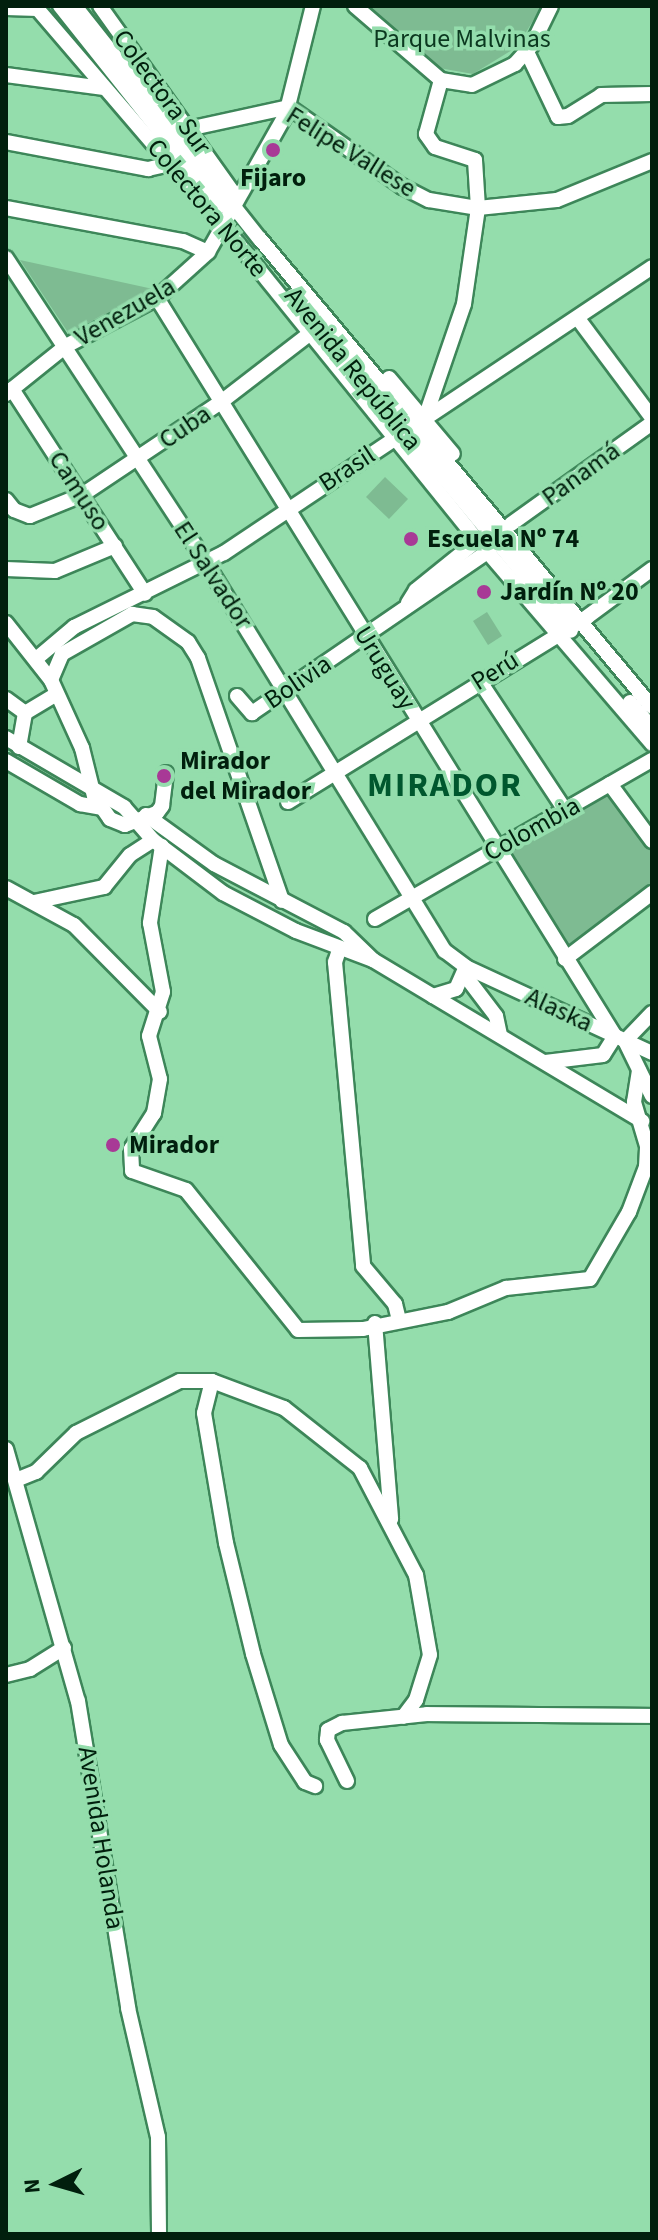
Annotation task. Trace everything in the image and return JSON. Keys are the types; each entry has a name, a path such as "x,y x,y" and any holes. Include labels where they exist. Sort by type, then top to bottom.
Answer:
{"street":[{"path":"60,6 230,211"},
{"path":"75,6 230,211"},
{"name":"Colectora Sur","path":"100,6 188,129 230,211 410,428 511,524 574,624 652,695"},
{"name":"Venezuela","path":"9,391 66,346 157,298 208,252 289,107 313,6"},
{"path":"355,6 441,80 458,85 485,81 527,52 553,7"},
{"path":"6,8 36,8"},
{"name":"Colectora Norte","path":"36,8 170,164 230,211 315,330 410,428 478,540 538,613 574,624 652,744"},
{"path":"527,52 558,117 568,116 601,95 652,94"},
{"path":"6,75 104,88"},
{"path":"410,428 464,304 478,208 475,160 435,147 426,134 441,80"},
{"name":"Felipe Vallese","path":"188,129 289,107 403,187 429,200 478,208 557,200 652,161"},
{"path":"6,142 148,169 170,164"},
{"path":"6,208 183,241 208,252"},
{"name":"El Salvador","path":"6,258 204,560 438,941 465,970"},
{"name":"Brasil","path":"36,659 74,627 145,594 204,560 224,553 287,508 650,274"},
{"name":"Uruguay","path":"157,298 565,959 620,1038 652,1096"},
{"path":"579,320 652,420"},
{"name":"Cuba","path":"6,500 22,514 43,514 82,495 221,402 315,330"},
{"name":"Camuso","path":"9,391 82,495 145,594"},
{"name":"Panamá","path":"511,524 652,420"},
{"name":"Avenida República","path":"410,428 574,624 652,728"},
{"name":"Bolivia","path":"404,610 416,590 478,540"},
{"path":"6,569 55,571 115,546"},
{"name":"Bolivia","path":"237,696 244,710 252,713 489,551"},
{"name":"Perú","path":"288,802 479,680 574,624 652,569"},
{"path":"19,747 13,708 53,688 62,654 132,614 153,617 188,642 282,901"},
{"path":"6,623 36,659 53,688 82,748 92,789 117,824 146,818 162,806 166,773"},
{"name":"Avenida República","path":"574,624 652,707"},
{"path":"479,680 565,810"},
{"path":"6,738 146,818 214,864 344,932 373,960 652,1127"},
{"name":"Colombia","path":"375,919 652,760"},
{"path":"6,761 80,804 103,808"},
{"path":"610,784 652,841"},
{"path":"146,818 157,843 150,923 163,992 160,1012 149,1036 159,1065 158,1097 131,1149 132,1171 186,1190 298,1330 350,1330 448,1312 506,1288 590,1279 641,1186 647,1146 637,1119 639,1070"},
{"path":"157,843 223,893 339,950 373,960"},
{"path":"34,902 104,887 130,855 157,843"},
{"path":"6,888 74,925 160,1012"},
{"path":"565,959 652,893"},
{"path":"339,950 335,962 363,1266 395,1304 399,1320"},
{"path":"433,996 456,989 465,970"},
{"path":"465,970 496,1016 500,1035"},
{"name":"Alaska","path":"465,970 652,1053"},
{"path":"545,1062 603,1055 652,1013"},
{"path":"375,1323 392,1531"},
{"path":"212,1381 204,1413 226,1543 260,1680 281,1745 305,1782 315,1786"},
{"path":"16,1480 36,1472 90,1424 133,1408 171,1384 212,1381 284,1408 344,1452 369,1480 418,1579 429,1647 416,1700 403,1717"},
{"name":"Avenida Holanda","path":"6,1449 64,1648 106,1853 128,2008 158,2137 159,2234"},
{"path":"6,1675 30,1669 64,1648"},
{"path":"347,1781 333,1758 328,1730 342,1723 403,1717 652,1716"}],"green space":[{"path":"40,6 53,6 144,124"},
{"name":"Parque Malvinas","path":"368,6 542,6 517,47 473,74 439,68"},
{"path":"20,260 153,289 71,337"},
{"path":"385,477 408,499 389,519 366,497"},
{"path":"487,612 502,636 488,645 473,621"},
{"path":"610,784 652,841 652,893 565,959 498,847"}],"place":[{"name":"Fijaro","path":"273,150"},
{"name":"Escuela Nº 74","path":"411,539"},
{"name":"Jardín Nº 20","path":"484,592"},
{"name":"Mirador del Mirador","path":"164,776"},
{"name":"Mirador","path":"113,1145"}],"district":[{"name":"MIRADOR","path":"445,786"}]}
